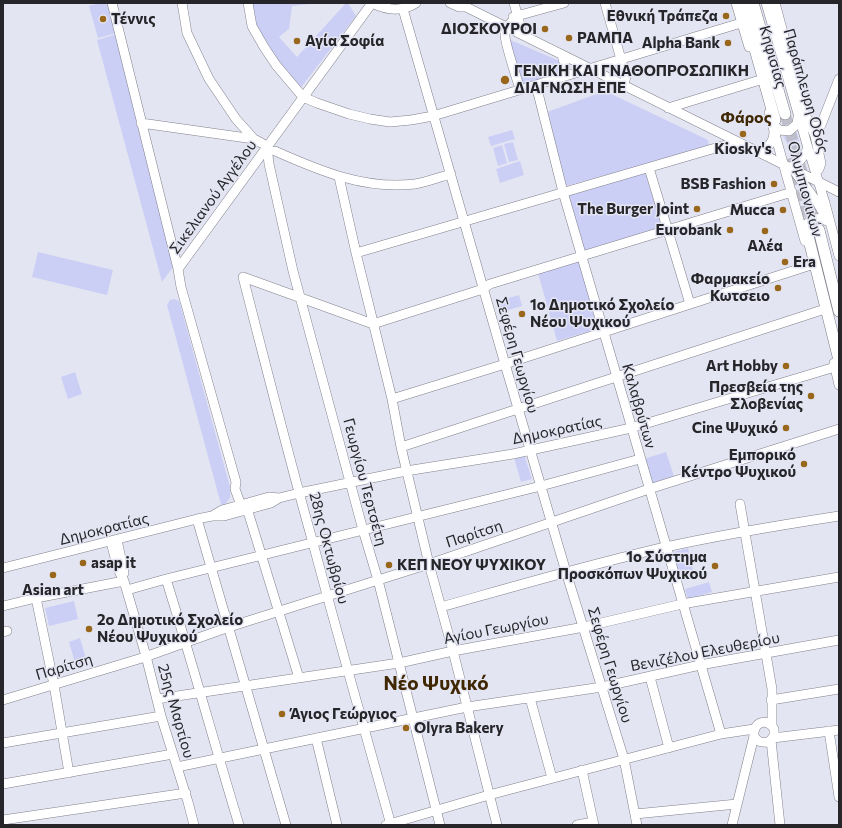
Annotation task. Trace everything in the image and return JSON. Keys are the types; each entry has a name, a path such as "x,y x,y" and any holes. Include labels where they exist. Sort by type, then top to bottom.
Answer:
{"main road":[{"name":"Κηφισίας","path":"742,3 774,124"},
{"name":"Κηφισίας","path":"753,3 785,114"},
{"path":"819,230 839,311"},
{"path":"806,233 837,364"}],"street":[{"path":"112,3 178,269"},
{"path":"182,3 187,33 209,80 236,119 254,139 267,146"},
{"path":"248,3 252,26 264,47 276,65 303,97 349,114 390,122 433,116 741,23"},
{"name":"Σικελιανού Αγγέλου","path":"359,20 362,3"},
{"path":"372,3 392,9 403,9 416,3"},
{"name":"Σικελιανού Αγγέλου","path":"299,678 262,556 244,507 235,489 236,482 181,287 178,269 372,3"},
{"path":"450,3 459,7 465,5 752,150 789,168 817,179 839,192"},
{"path":"514,3 521,28 521,34"},
{"path":"496,22 564,3"},
{"path":"605,3 626,77 624,86"},
{"name":"Ολυμπιονικών","path":"736,3 741,23 789,168 792,192 806,233 811,265 837,364 839,385"},
{"name":"Παράπλευρη Οδός","path":"766,3 839,256"},
{"path":"775,3 805,114 815,136 821,162 817,179 806,186 797,198 796,206"},
{"name":"Σεφέρη Γεωργίου","path":"403,9 566,572 624,760 637,825"},
{"path":"518,16 512,20 505,38 520,89"},
{"path":"562,55 565,66 565,76"},
{"path":"811,125 818,127 821,124 839,79"},
{"path":"668,108 760,80"},
{"name":"Καλαβρύτων","path":"536,85 581,256 721,734"},
{"path":"774,124 779,130 789,131 797,124 798,114"},
{"path":"141,123 254,139"},
{"path":"752,150 759,150 768,146 774,138 774,124"},
{"path":"356,253 736,142"},
{"name":"Γεωργίου Τερτσέτη","path":"267,146 301,298 363,530 378,580 440,825"},
{"path":"789,168 805,156 808,148"},
{"path":"276,151 309,166 339,177 381,185 416,184 451,174"},
{"path":"649,168 690,304"},
{"path":"789,168 806,186 830,225"},
{"path":"339,177 392,399 406,471 497,825"},
{"path":"301,298 373,324 483,289 490,284 792,192"},
{"path":"806,233 805,227 810,221 820,218 830,225"},
{"path":"392,399 811,265"},
{"name":"28ης Οκτωβρίου","path":"301,298 243,277 312,543 349,670 389,825"},
{"path":"401,447 822,310"},
{"name":"Δημοκρατίας","path":"3,568 212,516 222,510 244,507 269,497 279,498 406,471 531,450 631,428 837,364"},
{"name":"Παρίτση","path":"3,700 146,656 279,611 429,564 649,489 839,428"},
{"path":"127,590 541,486 640,459"},
{"path":"740,504 772,689 772,725 774,732 772,739 780,825"},
{"path":"441,607 566,572 666,547 744,531 839,516"},
{"path":"197,519 286,825"},
{"name":"25ης Μαρτίου","path":"114,541 124,567 124,581 146,656 161,716 186,793 194,825"},
{"name":"Αγίου Γεωργίου","path":"157,699 399,663 453,651 584,627 682,604 839,577"},
{"path":"166,579 239,825"},
{"path":"3,606 124,581"},
{"path":"36,598 54,685 69,772"},
{"name":"Βενιζέλου Ελευθερίου","path":"177,767 467,707 602,687 700,666 839,640"},
{"path":"650,677 669,748"},
{"path":"771,700 839,689"},
{"path":"530,698 552,778"},
{"path":"732,825 756,729 766,714 771,700"},
{"path":"3,743 161,716"},
{"path":"389,825 436,810 582,770 721,734 756,729 766,722 772,725"},
{"path":"756,729 756,739 762,742 768,742 772,739 839,730"},
{"path":"829,731 839,797"},
{"path":"316,738 337,825"},
{"path":"3,784 173,754"},
{"path":"577,825 593,823 582,770"},
{"path":"3,820 186,793"},
{"path":"635,814 737,804"}],"shaded area":[{"name":"Τέννις","path":"99,3 108,3 117,33 98,38 89,6"},
{"path":"250,3 318,3 292,6 289,29 279,37 297,57 346,3 348,3 356,16 299,90 277,63 254,24"},
{"path":"117,34 173,259 173,267 162,282 97,40"},
{"path":"508,39 562,62 562,74 521,86"},
{"path":"605,91 708,140 709,146 566,186 547,112"},
{"path":"512,130 515,139 491,146 488,137"},
{"path":"797,132 800,147 794,156 783,136 789,137"},
{"path":"513,142 518,160 509,162 504,144"},
{"path":"502,145 507,163 498,166 493,148"},
{"path":"520,161 524,175 500,183 496,169"},
{"path":"645,172 662,227 585,251 568,195"},
{"path":"806,196 818,213 805,217 803,204"},
{"path":"38,252 113,270 107,295 32,277"},
{"path":"581,261 600,328 557,341 538,273"},
{"path":"519,295 522,306 501,312 498,301"},
{"path":"174,299 179,301 180,304 230,487 230,498 222,508 167,305 170,300"},
{"path":"75,372 82,394 68,399 61,377"},
{"path":"523,451 532,479 521,482 513,454"},
{"path":"666,452 674,476 652,484 644,459"},
{"path":"688,548 694,575 680,579 674,552"},
{"path":"709,582 712,592 688,599 685,589"},
{"path":"74,601 78,619 49,626 45,608"},
{"path":"80,638 87,662 76,666 69,642"}],"tunnel":[{"path":"785,114 819,230"},
{"path":"787,159 807,232"}],"place":[{"name":"Εθνική Τράπεζα","path":"726,16"},
{"name":"Τέννις","path":"103,19"},
{"name":"ΔΙΟΣΚΟΥΡΟΙ","path":"545,29"},
{"name":"ΡΑΜΠΑ","path":"569,38"},
{"name":"Αγία Σοφία","path":"297,41"},
{"name":"Alpha Bank","path":"728,43"},
{"name":"ΓΕΝΙΚΗ ΚΑΙ ΓΝΑΘΟΠΡΟΣΩΠΙΚΗ ΔΙΑΓΝΩΣΗ ΕΠΕ","path":"505,80"},
{"name":"Kiosky's","path":"743,134"},
{"name":"BSB Fashion","path":"774,184"},
{"name":"The Burger Joint","path":"697,209"},
{"name":"Mucca","path":"783,210"},
{"name":"Eurobank","path":"730,230"},
{"name":"Αλέα","path":"765,231"},
{"name":"Era","path":"785,262"},
{"name":"Φαρμακείο Κωτσειο","path":"778,288"},
{"name":"1ο Δημοτικό Σχολείο Νέου Ψυχικού","path":"522,314"},
{"name":"Art Hobby","path":"786,366"},
{"name":"Πρεσβεία της Σλοβενίας","path":"811,396"},
{"name":"Cine Ψυχικό","path":"786,428"},
{"name":"Εμπορικό Κέντρο Ψυχικού","path":"804,464"},
{"name":"asap it","path":"83,563"},
{"name":"ΚΕΠ ΝΕΟΥ ΨΥΧΙΚΟΥ","path":"389,565"},
{"name":"1ο Σύστημα Προσκόπων Ψυχικού","path":"715,566"},
{"name":"Asian art","path":"53,575"},
{"name":"2ο Δημοτικό Σχολείο Νέου Ψυχικού","path":"89,629"},
{"name":"Άγιος Γεώργιος","path":"282,714"},
{"name":"Olyra Bakery","path":"406,728"}],"district":[{"name":"Φάρος","path":"746,118"},
{"name":"Νέο Ψυχικό","path":"436,684"}]}
